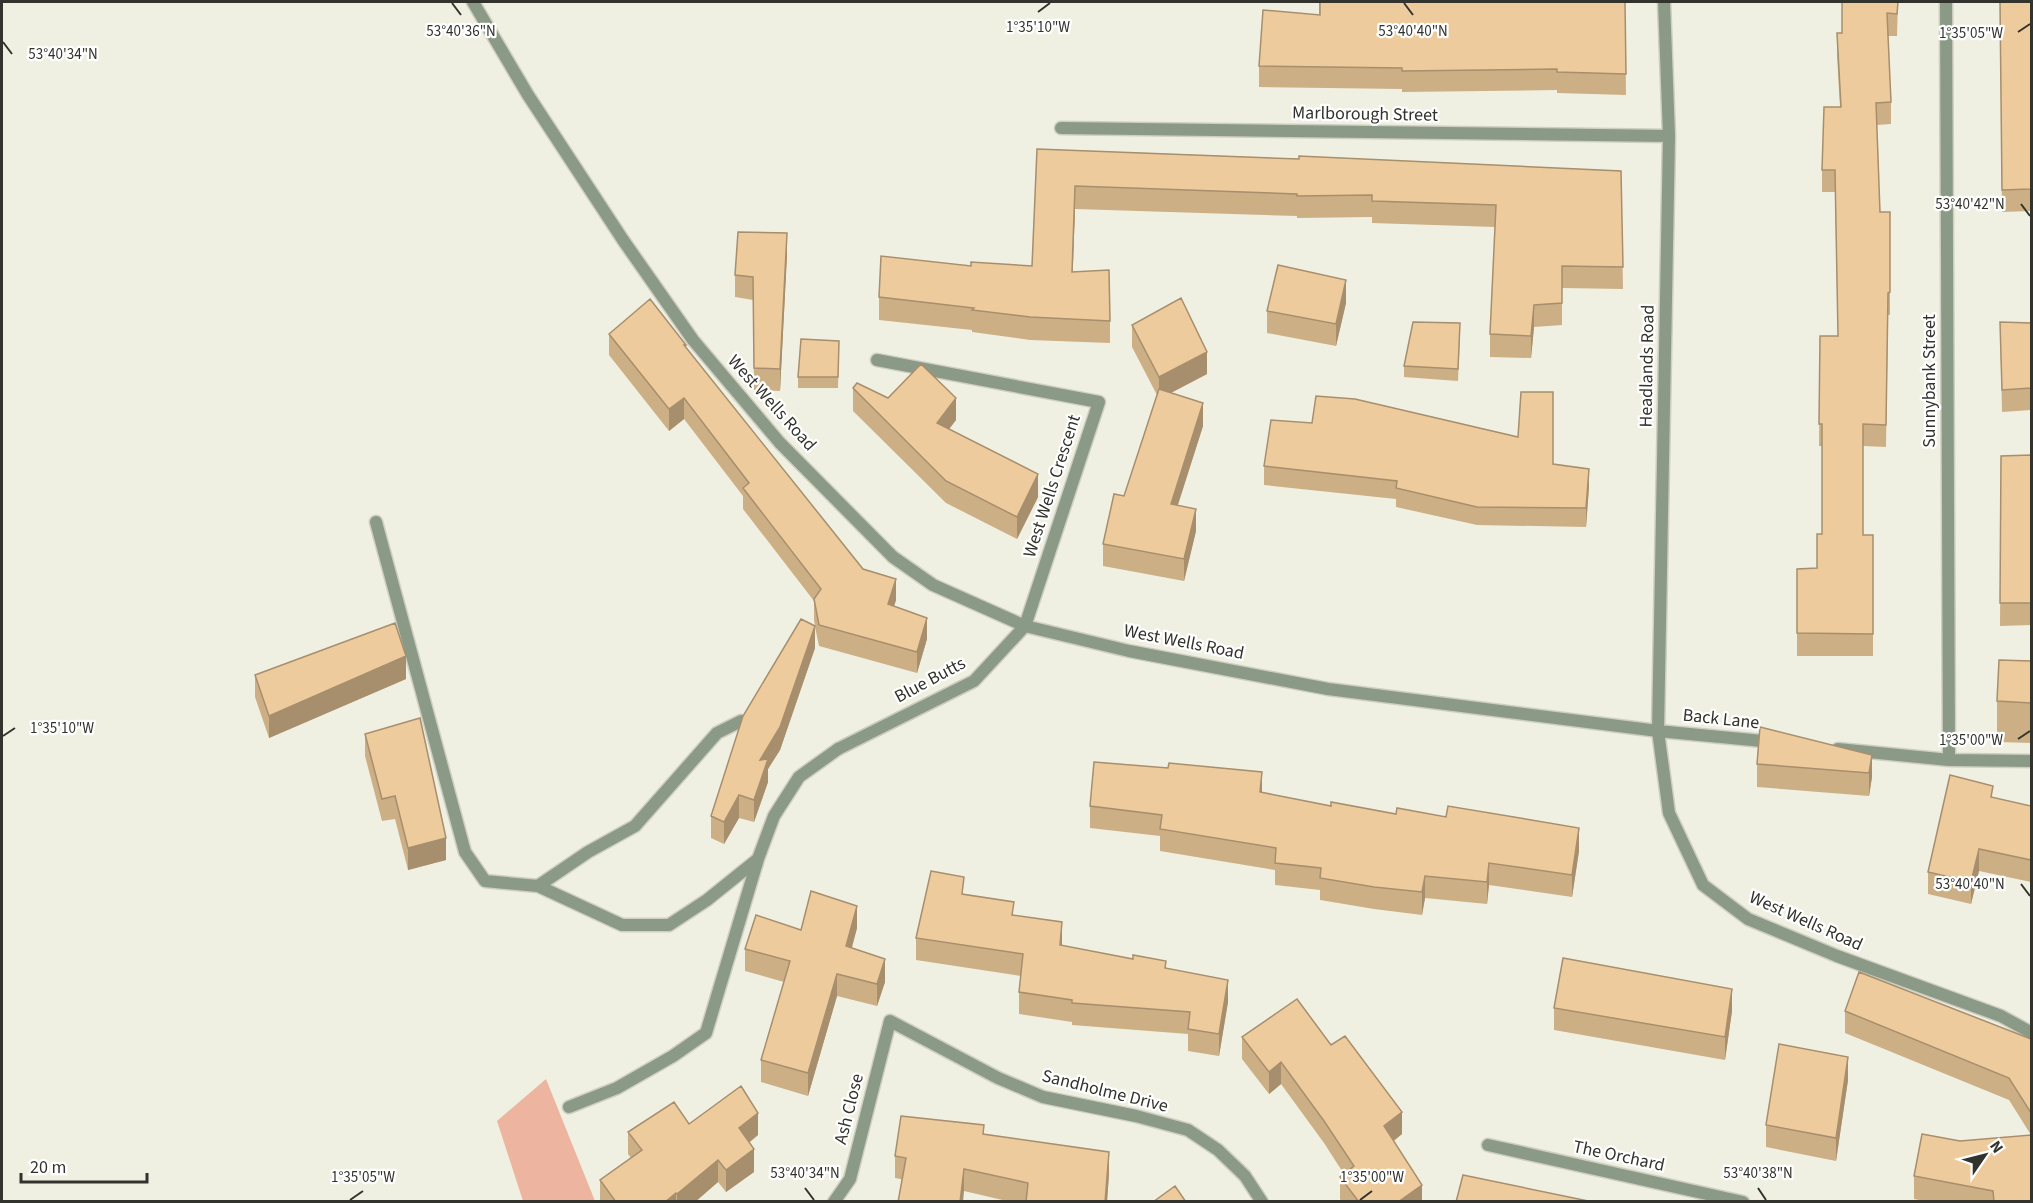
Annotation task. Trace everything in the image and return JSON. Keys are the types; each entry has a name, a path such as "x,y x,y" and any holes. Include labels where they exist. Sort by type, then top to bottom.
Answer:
{"street":[{"name":"West Wells Road","path":"472,2 623,240 693,340 780,443 893,557 933,585 1025,626 1129,651 1328,689 1658,731 1670,813 1704,885 1748,919 1837,956 2001,1016 2031,1032"},
{"name":"Headlands Road","path":"1658,731 1669,136 1664,2"},
{"name":"Sunnybank Street","path":"1946,2 1949,760"},
{"name":"Marlborough Street","path":"1061,128 1669,136"},
{"name":"West Wells Crescent","path":"877,360 1099,402 1025,626"},
{"path":"376,522 465,852 485,881 538,886 622,925 669,925 707,900 758,859"},
{"name":"Blue Butts","path":"568,1107 617,1088 673,1056 706,1033 758,859 774,816 799,777 838,748 974,681 1025,626"},
{"path":"538,886 588,852 635,826 717,733 741,721"},
{"name":"Back Lane","path":"1658,731 1786,744"},
{"path":"1821,747 1949,760 2031,760"},
{"name":"Ash Close","path":"834,1202 850,1179 890,1021"},
{"name":"Sandholme Drive","path":"890,1021 999,1078 1043,1097 1136,1116 1188,1130 1218,1150 1238,1169 1262,1202"},
{"name":"The Orchard","path":"1488,1145 1743,1202"}],"shaded area":[{"path":"546,1079 595,1201 523,1201 497,1121"}],"building":[{"path":"1320,2 1625,2 1626,74 1557,72 1557,69 1402,71 1402,68 1259,66 1263,10 1320,15"},
{"path":"1842,2 1898,2 1897,14 1887,13 1891,102 1876,103 1880,212 1890,212 1886,425 1863,424 1863,535 1873,535 1873,634 1797,633 1797,569 1817,568 1817,534 1822,534 1822,424 1819,424 1820,336 1838,336 1835,170 1822,170 1824,107 1841,107 1837,33 1842,33"},
{"path":"2000,2 2031,2 2031,189 2002,190"},
{"path":"1037,149 1299,159 1299,156 1621,171 1623,267 1562,266 1562,303 1534,305 1531,336 1490,334 1496,205 1372,201 1372,195 1297,196 1297,194 1075,186 1072,272 1109,270 1110,321 1030,317 879,297 881,256 971,266 971,262 1032,266"},
{"path":"738,232 787,233 780,369 754,368 753,277 735,275"},
{"path":"1278,265 1346,280 1336,324 1267,311"},
{"path":"1181,298 1207,352 1159,377 1132,325"},
{"path":"650,299 863,569 896,579 888,604 927,618 917,652 819,625 814,599 821,589 743,488 749,483 684,398 669,409 609,334"},
{"path":"1413,322 1460,323 1458,369 1404,366"},
{"path":"2000,322 2031,323 2031,388 2002,390"},
{"path":"801,339 839,341 838,377 798,377"},
{"path":"921,364 956,398 937,423 1038,474 1017,517 946,481 853,388 857,383 888,398"},
{"path":"1159,389 1203,403 1171,504 1196,509 1184,559 1103,544 1114,494 1124,496"},
{"path":"1521,392 1553,392 1553,464 1589,469 1586,508 1477,507 1396,488 1397,481 1264,466 1271,420 1312,423 1316,396 1355,399 1518,437"},
{"path":"2031,455 2031,603 2000,603 2001,456"},
{"path":"801,619 815,626 780,727 760,760 768,759 754,800 739,795 724,822 711,816 743,716"},
{"path":"395,623 406,656 269,716 255,675"},
{"path":"1999,660 2031,661 2031,703 1997,701"},
{"path":"420,718 446,838 408,848 395,796 382,799 365,734"},
{"path":"1760,727 1872,755 1869,773 1757,764"},
{"path":"1094,762 1168,768 1169,763 1262,772 1260,792 1331,806 1331,802 1396,814 1397,808 1446,817 1448,806 1579,828 1572,875 1489,863 1487,882 1425,876 1422,892 1320,878 1321,868 1275,863 1276,848 1160,829 1162,815 1090,806"},
{"path":"1950,775 1993,786 1991,797 2031,806 2031,860 1979,849 1971,882 1928,872"},
{"path":"931,871 964,877 962,894 1014,902 1012,915 1062,922 1060,945 1133,959 1133,955 1166,961 1165,968 1228,980 1219,1034 1188,1029 1190,1012 1072,1003 1072,1000 1019,992 1023,954 916,938"},
{"path":"811,891 857,906 846,946 885,959 877,984 837,974 808,1073 761,1060 790,961 745,949 756,915 801,930"},
{"path":"1563,958 1732,989 1725,1037 1554,1008"},
{"path":"1859,972 2031,1039 2031,1113 2009,1078 1845,1011"},
{"path":"1297,999 1331,1045 1345,1036 1402,1112 1384,1126 1422,1185 1398,1202 1359,1202 1340,1177 1354,1166 1324,1121 1281,1062 1269,1072 1242,1037"},
{"path":"1779,1044 1848,1057 1836,1138 1766,1125"},
{"path":"741,1086 758,1113 739,1128 754,1149 726,1170 718,1160 665,1202 616,1202 600,1180 642,1150 628,1132 674,1102 689,1124"},
{"path":"901,1116 984,1125 983,1134 1109,1152 1105,1202 1026,1202 1028,1183 964,1169 960,1202 898,1202 906,1158 895,1156"},
{"path":"1922,1134 1960,1141 2031,1135 2031,1201 1994,1202 1993,1191 1914,1176"},
{"path":"1463,1175 1593,1202 1456,1202"},
{"path":"1175,1186 1186,1202 1153,1202"}]}
